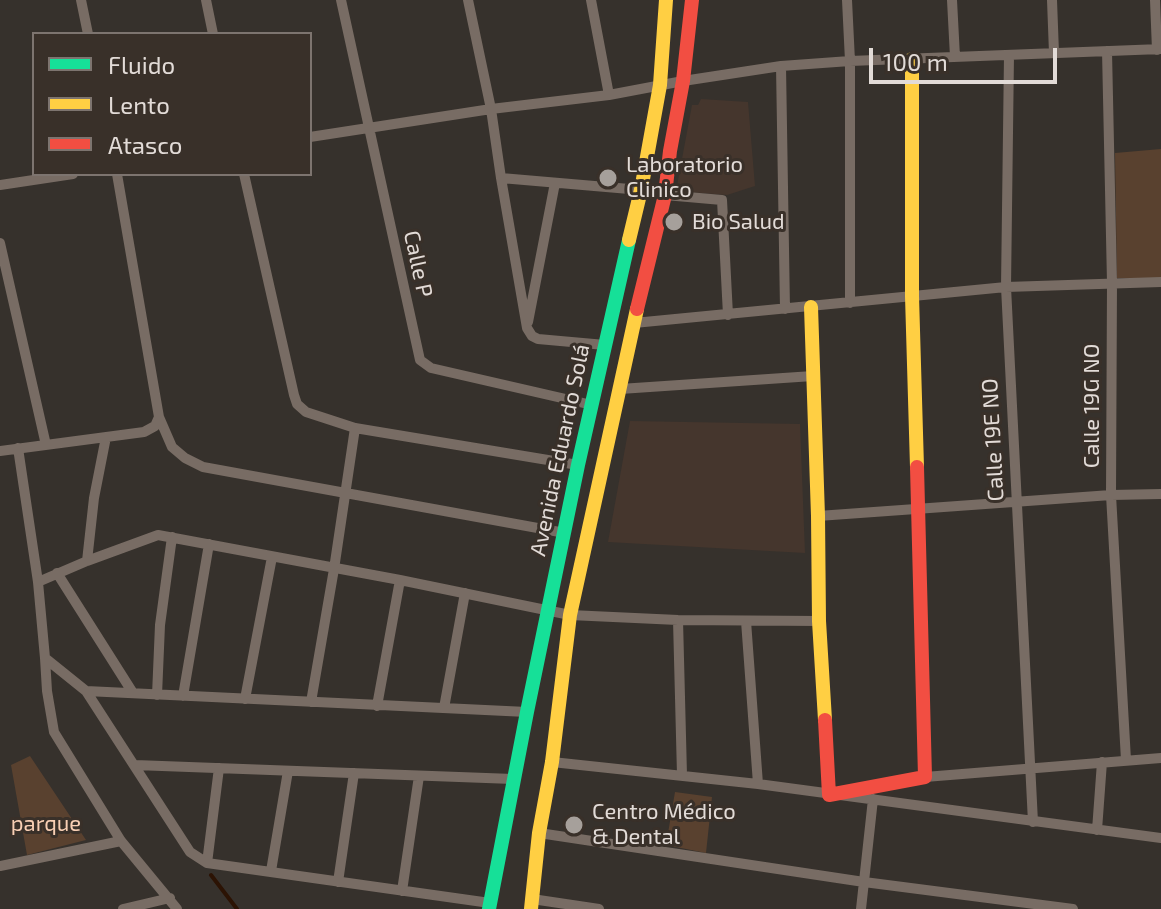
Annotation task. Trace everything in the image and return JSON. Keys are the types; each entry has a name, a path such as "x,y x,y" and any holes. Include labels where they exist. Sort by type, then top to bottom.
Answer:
{"main road":[{"name":"Avenida Eduardo Solá","path":"490,906 578,465 641,190 660,85 666,0"},
{"name":"Avenida Eduardo Solá","path":"532,904 570,615 665,195 692,0"},
{"path":"811,307 819,621 829,795 925,777 912,296 912,59"}],"street":[{"path":"81,0 88,32"},
{"path":"206,0 213,32"},
{"name":"Calle P","path":"341,0 420,360 431,368 592,405"},
{"path":"468,0 491,109 527,328 538,339 605,345"},
{"path":"591,0 609,95"},
{"path":"847,0 850,303"},
{"path":"952,0 955,57"},
{"path":"1052,0 1054,53"},
{"path":"312,137 491,109 609,95 781,66 1159,50 1155,0"},
{"name":"Calle 19G NO","path":"1107,51 1112,283 1111,495 1126,760"},
{"name":"Calle 19E NO","path":"1009,55 1006,287 1033,822"},
{"path":"781,66 785,309"},
{"path":"0,185 60,176"},
{"path":"117,176 159,417 172,447 185,458 203,467 565,533"},
{"path":"244,176 294,395 297,404 306,412 355,428 578,465"},
{"path":"501,178 641,190"},
{"path":"527,328 555,183"},
{"path":"665,195 722,200 728,315"},
{"path":"0,243 46,445"},
{"path":"634,323 1006,287 1161,282"},
{"path":"620,389 813,376"},
{"path":"0,451 144,432 155,426 159,417"},
{"path":"311,702 355,428"},
{"path":"87,561 94,498 106,437"},
{"path":"18,448 38,582 47,691 54,732 121,841 177,909"},
{"path":"818,516 1161,494"},
{"path":"38,582 158,535 570,615 819,621"},
{"path":"157,695 160,625 172,537"},
{"path":"183,696 209,544"},
{"path":"245,699 272,557"},
{"path":"57,573 133,693"},
{"path":"377,706 400,580"},
{"path":"444,708 465,593"},
{"path":"678,620 682,775"},
{"path":"746,621 758,784"},
{"path":"45,658 86,691 190,852 207,863 490,906"},
{"path":"86,691 527,712"},
{"path":"925,777 1161,758"},
{"path":"552,762 758,784 1161,838"},
{"path":"1097,830 1102,762"},
{"path":"135,765 513,779"},
{"path":"207,863 219,768"},
{"path":"271,871 288,771"},
{"path":"338,882 354,773"},
{"path":"402,891 419,776"},
{"path":"861,909 873,799"},
{"path":"539,833 864,882 1073,909"},
{"path":"0,866 121,841"},
{"path":"123,909 170,898"},
{"path":"532,904 599,909"}],"shaded area":[{"path":"701,99 748,102 755,186 727,195 676,191 692,105 698,105"},
{"path":"630,421 800,424 805,553 608,542"}],"green space":[{"path":"1161,149 1161,278 1117,278 1115,153"},
{"name":"parque","path":"30,756 86,840 27,855 11,765"},
{"path":"675,792 712,797 706,853 666,845"}],"waterway":[{"path":"211,875 237,909"}],"traffic: fast":[{"path":"489,909 578,465 629,240"}],"traffic: slow":[{"path":"629,240 660,85 666,0"},
{"path":"912,59 912,296 917,467"},
{"path":"811,307 819,621 825,720"},
{"path":"531,909 570,615 637,309"}],"traffic: jam":[{"path":"637,309 665,195 692,0"},
{"path":"825,720 829,795 925,777 917,467"}],"place":[{"name":"Laboratorio Clinico","path":"608,178"},
{"name":"Bio Salud","path":"674,222"},
{"name":"Centro Médico & Dental","path":"574,825"}]}
